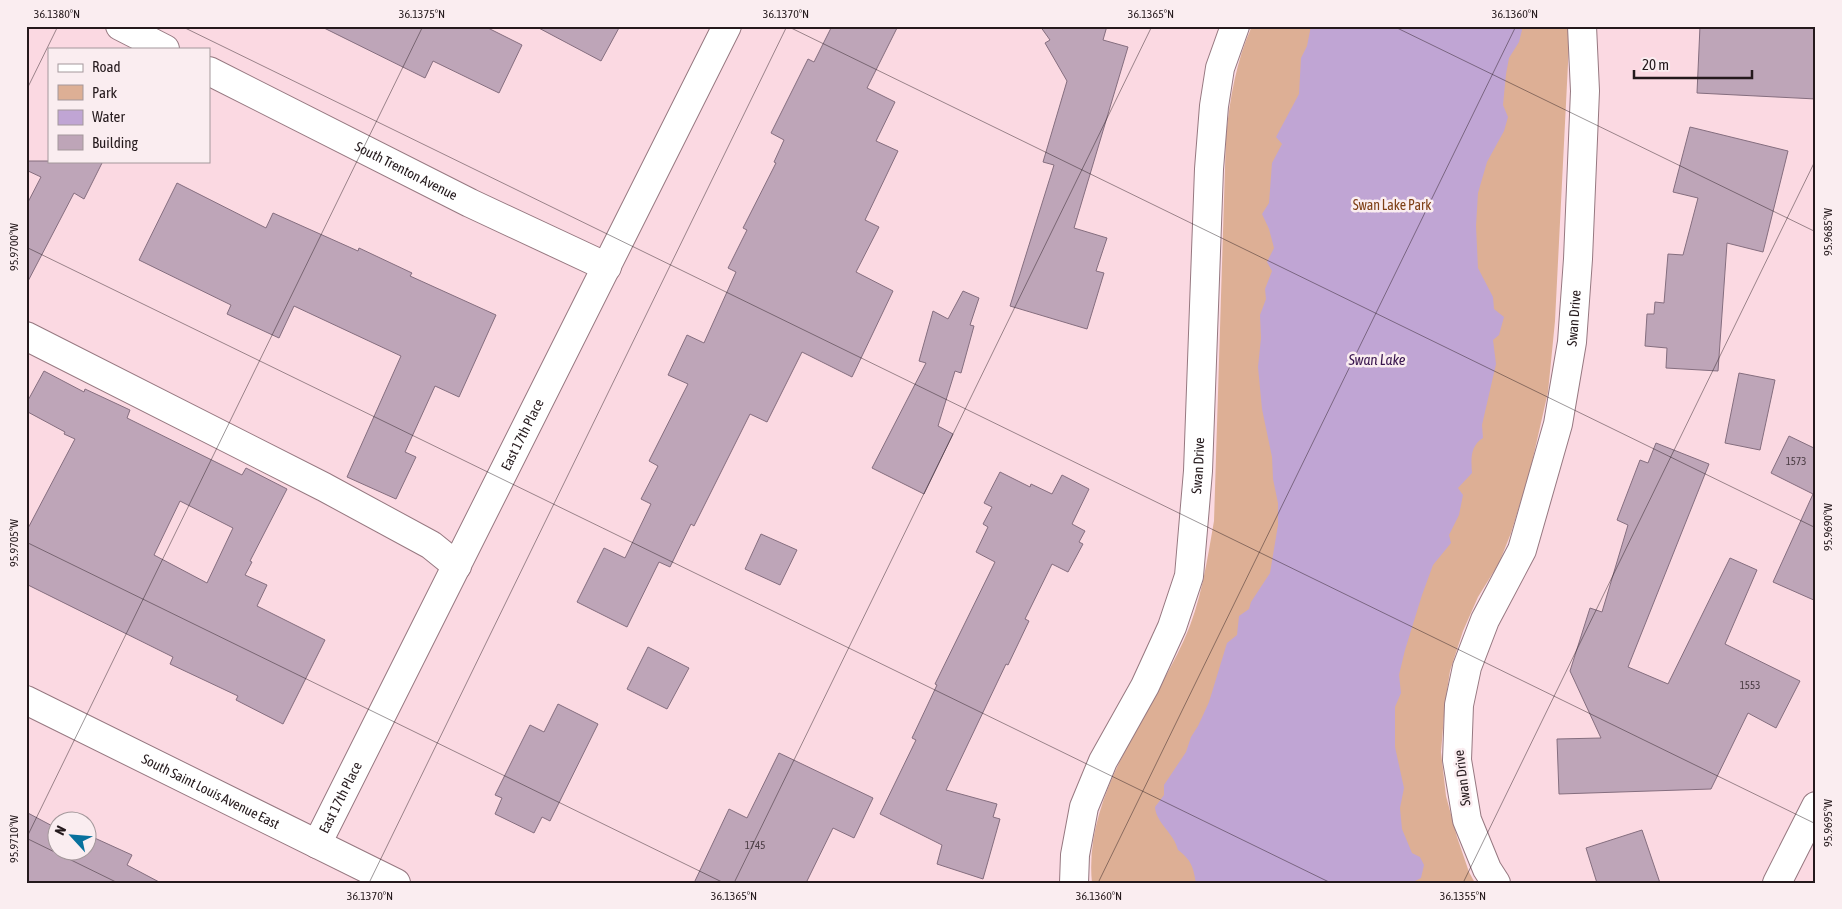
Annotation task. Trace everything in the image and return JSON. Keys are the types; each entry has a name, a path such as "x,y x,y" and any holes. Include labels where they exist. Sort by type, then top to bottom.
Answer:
{"street":[{"path":"120,26 163,48"},
{"name":"East 17th Place","path":"317,844 727,26"},
{"name":"Swan Drive","path":"1074,883 1075,855 1084,807 1103,761 1145,686 1172,627 1189,576 1198,471 1209,169 1214,106 1220,68 1235,26"},
{"name":"Swan Drive","path":"1496,883 1487,869 1467,820 1457,760 1459,705 1467,667 1484,620 1522,550 1558,424 1572,342 1578,259 1585,91 1582,26"},
{"name":"South Trenton Avenue","path":"210,72 470,203 607,267"},
{"path":"26,336 324,486 431,545 457,566"},
{"name":"South Saint Louis Avenue East","path":"26,700 396,883"},
{"path":"1777,883 1816,806"}],"green space":[{"name":"Swan Lake","path":"1252,26 1568,26 1569,44 1555,321 1548,392 1530,471 1511,533 1499,563 1478,597 1463,631 1450,671 1445,704 1441,752 1446,796 1457,837 1469,872 1475,883 1092,883 1092,851 1098,819 1108,788 1122,757 1184,640 1195,611 1206,566 1214,521 1226,136 1234,80 1246,39"}],"water":[{"name":"Swan Lake","path":"1311,26 1520,26 1522,30 1519,42 1509,58 1506,74 1503,105 1508,117 1504,131 1487,162 1478,193 1476,226 1478,268 1493,297 1494,309 1504,317 1499,335 1493,340 1496,364 1482,425 1483,438 1474,449 1472,473 1458,488 1463,495 1459,515 1449,535 1451,543 1433,565 1405,650 1399,675 1401,693 1395,707 1395,747 1404,788 1400,808 1402,829 1412,853 1420,857 1424,865 1421,878 1411,883 1196,883 1191,864 1178,850 1173,838 1158,818 1155,807 1164,795 1164,785 1186,752 1191,737 1209,702 1227,643 1237,635 1239,616 1249,609 1251,602 1270,573 1278,525 1278,503 1273,479 1272,457 1262,409 1258,367 1261,338 1260,315 1266,299 1265,289 1272,271 1267,262 1274,248 1269,229 1262,214 1269,203 1272,163 1282,144 1276,137 1299,94 1301,58 1307,46"}],"building":[{"path":"320,26 484,26 522,45 499,93 433,61 425,78"},
{"path":"535,26 620,26 601,61"},
{"path":"832,26 898,26 867,88 895,102 876,141 898,151 865,220 879,227 856,272 893,291 852,377 802,352 767,422 750,414 694,526 691,524 670,567 659,562 627,627 577,602 604,548 625,558 651,504 641,499 658,466 649,461 688,384 668,375 687,335 704,343 736,272 728,268 747,230 743,228 776,163 774,162 784,140 771,133 808,59 814,62"},
{"path":"1040,26 1107,26 1103,40 1128,47 1074,228 1107,238 1096,271 1104,273 1087,329 1010,306 1054,165 1043,162 1067,81 1045,43 1050,40"},
{"path":"1700,26 1816,26 1816,99 1697,93"},
{"path":"1690,127 1788,151 1763,252 1727,243 1718,371 1666,368 1667,348 1645,346 1647,314 1654,314 1655,302 1664,303 1668,254 1683,255 1698,198 1673,192"},
{"path":"26,161 102,162 84,199 74,193 26,285 26,206 41,177 26,170"},
{"path":"177,183 266,228 273,213 358,251 359,248 412,273 410,276 496,315 459,397 435,386 405,452 416,457 396,499 347,477 401,356 294,306 279,338 227,314 231,305 139,260"},
{"path":"963,291 979,298 970,325 974,326 961,373 955,371 938,426 953,434 924,494 872,468 926,363 919,361 933,311 948,319"},
{"path":"44,371 84,392 85,389 130,410 127,418 242,475 246,468 287,489 250,561 252,562 245,575 267,585 257,606 325,640 283,724 236,700 238,696 170,664 173,657 26,584 26,532 75,439 26,411 26,404","holes":["180,501 233,528 207,583 154,555"]},
{"path":"1739,373 1775,380 1760,450 1725,443"},
{"path":"1789,436 1816,449 1816,601 1773,582 1813,494 1771,473"},
{"path":"1656,443 1709,464 1628,667 1668,684 1730,558 1757,570 1725,644 1800,681 1776,728 1748,713 1711,789 1559,794 1557,739 1601,738 1570,671 1590,608 1602,612 1628,525 1617,520 1640,460 1648,463"},
{"path":"1000,472 1030,487 1031,484 1052,494 1062,475 1089,489 1072,524 1085,531 1079,542 1083,544 1068,572 1052,564 1025,619 1029,621 1008,665 1006,664 946,790 997,804 993,817 1000,819 983,879 937,864 942,845 880,814 916,740 912,738 937,685 935,684 995,562 976,552 988,527 983,524 992,507 984,503"},
{"path":"761,534 797,550 780,585 745,569"},
{"path":"648,647 689,668 667,709 627,689"},
{"path":"558,704 598,724 550,821 542,817 534,833 495,814 502,798 495,795 530,725 544,732"},
{"path":"779,753 873,798 854,838 833,828 806,883 694,883 729,809 747,818"},
{"path":"26,812 48,824 48,862 98,862 98,840 132,855 127,865 161,883 26,883"},
{"path":"1642,830 1660,883 1597,883 1586,848"}],"park label":[{"name":"Swan Lake Park","path":"1392,205"}]}
